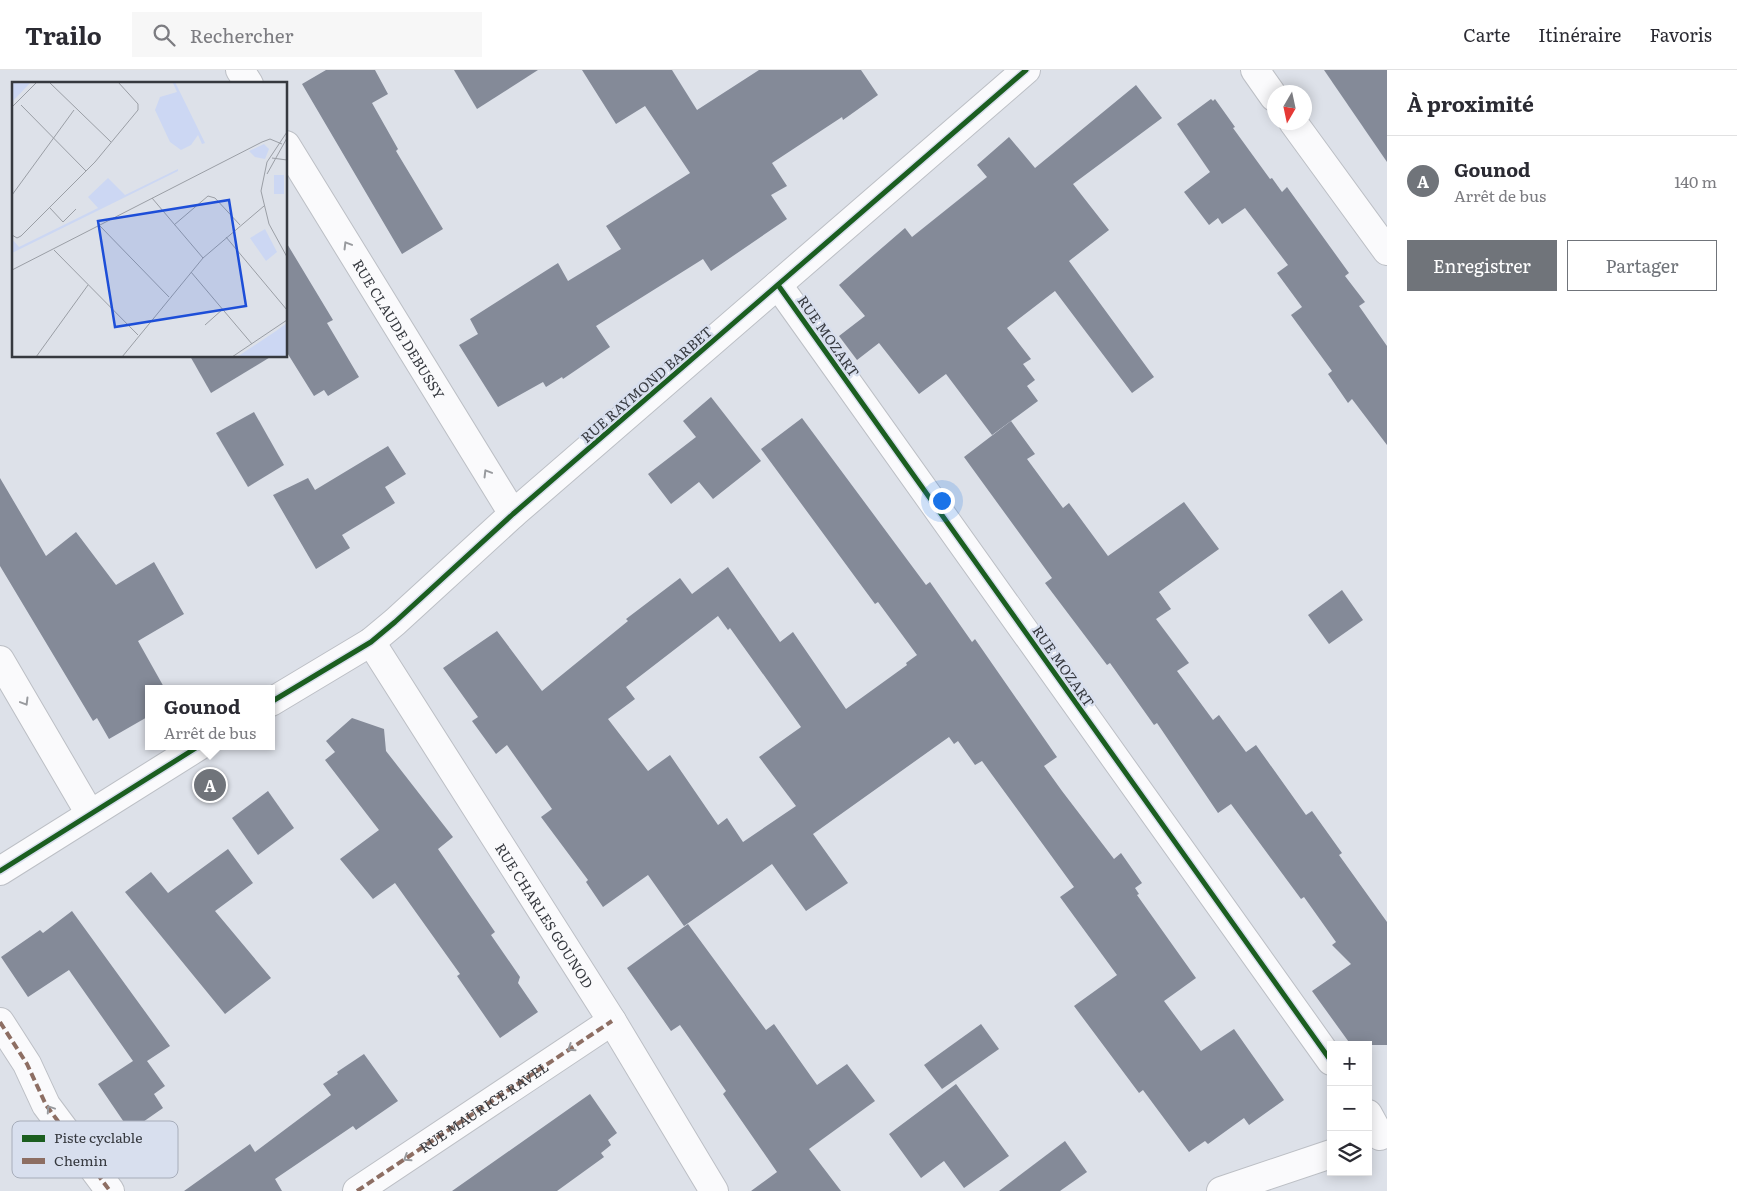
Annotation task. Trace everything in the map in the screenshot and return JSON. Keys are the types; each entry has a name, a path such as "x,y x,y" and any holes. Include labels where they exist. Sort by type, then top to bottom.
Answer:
{"street":[{"name":"RUE RAYMOND BARBET","path":"275,700 371,642 513,514 1026,70"},
{"path":"1255,70 1267,87"},
{"path":"1299,130 1387,251"},
{"name":"RUE CLAUDE DEBUSSY","path":"288,148 513,514"},
{"name":"RUE MOZART","path":"778,285 1327,1055"},
{"name":"RUE CHARLES GOUNOD","path":"371,642 612,1021 714,1191"},
{"path":"0,660 90,814"},
{"path":"0,871 193,750"},
{"name":"RUE MAURICE RAVEL","path":"357,1191 612,1021"},
{"path":"0,1022 27,1064 46,1105 58,1121"},
{"path":"1221,1191 1327,1155"},
{"path":"100,1178 110,1191"}],"building":[{"path":"326,70 375,70 388,94 372,103 398,149 396,151 443,229 402,254 302,84"},
{"path":"454,70 538,70 477,109"},
{"path":"582,70 672,70 697,110 759,70 861,70 878,95 843,120 842,117 772,163 787,186 771,195 787,219 711,271 703,259 596,326 610,347 563,379 562,377 546,387 543,382 498,407 459,345 478,334 470,319 558,263 568,281 621,249 606,226 690,173 645,106 616,124"},
{"path":"1324,70 1387,70 1387,162"},
{"path":"1136,85 1162,118 1073,184 1109,230 1069,261 1154,377 1132,393 1055,291 1007,328 1031,359 1023,364 1035,380 1027,386 1038,401 992,435 946,374 919,394 879,343 857,360 839,336 865,316 839,285 905,228 912,237 987,177 977,165 1009,137 1035,168"},
{"path":"1211,99 1213,101 1215,99 1235,127 1233,128 1270,179 1272,178 1282,192 1287,187 1349,273 1345,276 1365,302 1359,306 1387,346 1387,445 1352,399 1348,403 1328,374 1332,371 1291,315 1302,307 1277,273 1288,265 1245,208 1222,224 1218,218 1209,225 1184,192 1210,172 1177,124"},
{"path":"288,245 333,320 327,323 359,377 328,396 324,390 314,396 288,354"},
{"path":"191,358 269,358 211,393"},
{"path":"711,397 761,461 713,499 699,482 671,504 648,474 696,437 683,421"},
{"path":"254,412 284,465 248,487 216,433"},
{"path":"802,418 926,585 930,582 972,642 975,639 1057,757 1044,766 1062,791 1114,859 1121,853 1142,883 1135,888 1139,894 1137,895 1196,978 1164,1001 1201,1051 1234,1029 1284,1100 1249,1125 1244,1118 1208,1144 1205,1141 1189,1152 1143,1090 1139,1093 1074,1006 1117,975 1060,897 1074,887 982,761 975,765 958,741 954,744 949,737 813,834 848,883 806,911 772,864 684,926 648,875 603,907 586,882 588,880 541,817 552,809 507,745 496,754 472,721 478,717 443,668 497,631 542,691 628,621 626,619 680,578 692,594 728,567 780,642 793,632 846,709 907,665 906,663 917,655 878,602 875,604 761,449","holes":["718,616 728,630 730,628 801,727 759,757 796,806 743,842 727,818 718,825 670,755 648,771 608,719 635,699 626,687"]},
{"path":"1011,421 1035,454 1027,459 1063,508 1069,503 1108,556 1184,502 1219,549 1159,592 1171,609 1156,619 1189,663 1177,671 1213,720 1219,715 1246,752 1256,745 1306,815 1312,811 1342,853 1339,855 1387,922 1387,1045 1372,1045 1372,1041 1348,1041 1312,991 1351,964 1332,945 1336,942 1304,897 1301,899 1231,804 1218,813 1157,723 1154,725 1110,663 1107,665 1045,583 1052,578 964,457"},
{"path":"388,446 406,474 385,487 395,503 342,535 350,548 316,569 273,495 308,478 315,490"},
{"path":"0,478 46,556 76,532 116,585 154,562 184,614 138,641 163,685 145,685 145,718 109,739 97,718 93,721 0,566"},
{"path":"1342,590 1363,620 1329,644 1308,615"},
{"path":"352,718 384,729 386,751 453,837 438,849 495,932 491,935 520,977 518,983 538,1012 500,1038 457,976 460,974 395,883 373,899 340,859 379,830 325,760 335,752 326,741"},
{"path":"268,791 294,828 258,855 232,818"},
{"path":"228,849 253,883 215,911 271,978 225,1014 125,892 151,872 168,893"},
{"path":"72,911 170,1046 147,1061 165,1086 154,1094 163,1108 144,1121 123,1121 98,1084 133,1061 69,970 28,997 1,957 40,930 43,933"},
{"path":"688,924 766,1030 774,1024 817,1085 847,1064 875,1101 809,1149 841,1191 751,1191 777,1172 723,1094 726,1091 680,1025 671,1031 627,968"},
{"path":"981,1024 999,1049 942,1089 924,1065"},
{"path":"364,1054 398,1101 356,1130 353,1126 275,1179 282,1191 184,1191 250,1144 255,1152 331,1095 323,1084"},
{"path":"956,1084 1009,1156 964,1188 944,1161 921,1178 889,1134"},
{"path":"590,1094 617,1133 608,1140 611,1145 601,1153 604,1157 557,1191 452,1191"},
{"path":"1065,1141 1087,1172 1060,1191 999,1191"}],"marked path":[{"path":"357,1191 612,1021"},
{"path":"0,1022 27,1064 46,1105 58,1121"},
{"path":"100,1178 110,1191"}],"cycle path":[{"path":"275,700 371,642 395,622 513,514 1026,70"},
{"path":"778,285 1327,1055"},
{"path":"0,871 193,750"}],"place":[{"name":"Gounod","path":"210,785"}]}
